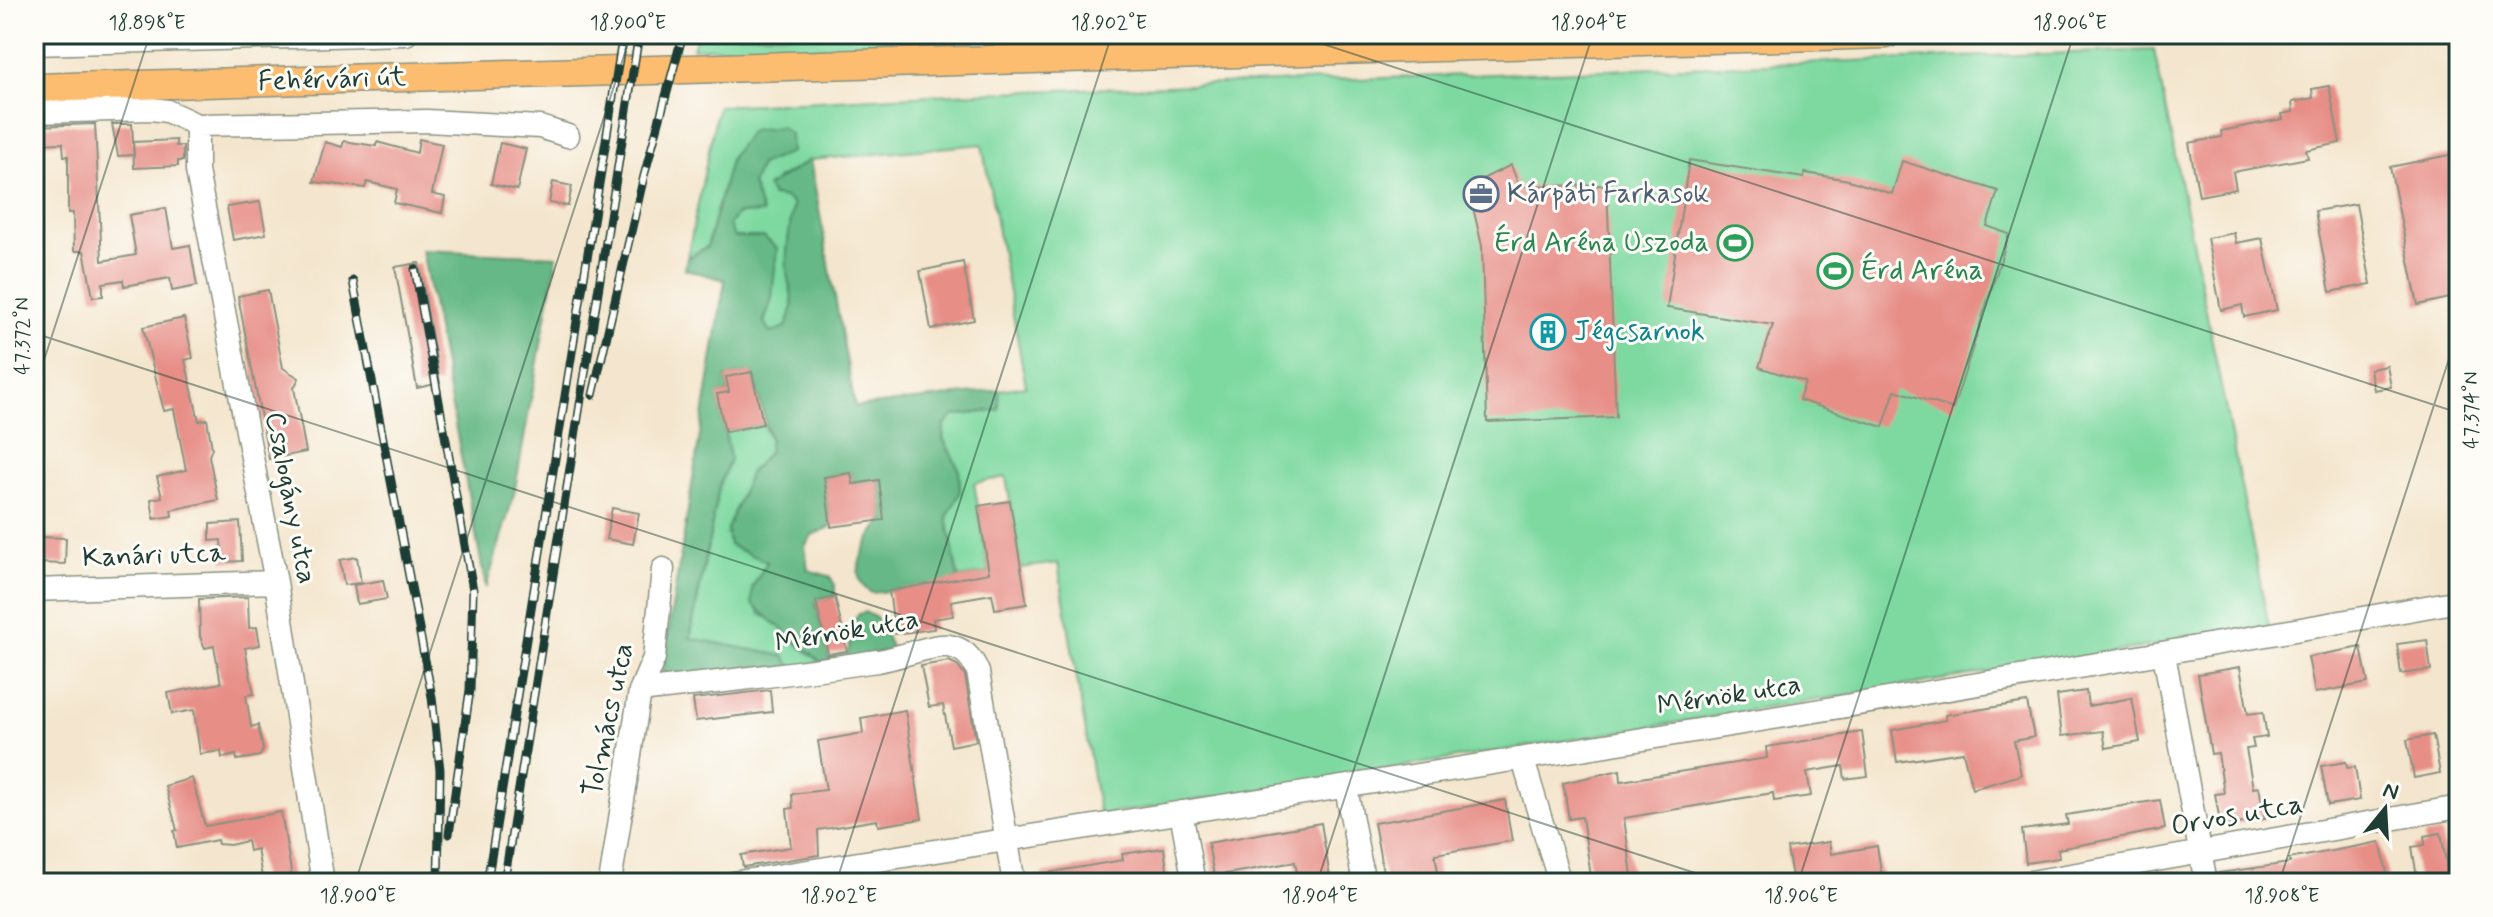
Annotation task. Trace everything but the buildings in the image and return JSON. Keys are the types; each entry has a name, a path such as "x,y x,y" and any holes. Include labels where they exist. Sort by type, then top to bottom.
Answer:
{"main road":[{"name":"Fehérvári út","path":"34,88 1886,34"}],"street":[{"name":"Fehérvári út","path":"34,44 406,34"},
{"name":"Fehérvári út","path":"34,112 152,109 167,111 197,125 427,121 540,127 568,136"},
{"name":"Csalogány utca","path":"197,125 197,171 276,582 323,883"},
{"name":"Tolmács utca","path":"610,883 640,691 654,658 663,569"},
{"name":"Kanári utca","path":"34,590 276,582"},
{"name":"Mérnök utca","path":"733,883 1523,760 2164,654 2459,601"},
{"name":"Mérnök utca","path":"640,691 812,671 913,655 933,647 961,650 972,658 978,672 1008,840"},
{"path":"2164,654 2206,883"},
{"path":"1523,760 1560,883"},
{"path":"1346,788 1364,883"},
{"name":"Orvos utca","path":"2025,883 2459,807"},
{"path":"1181,812 1194,883"},
{"path":"1008,840 1014,883"}],"green space":[{"path":"698,34 892,34 892,47 693,48"},
{"path":"2154,50 2269,627 1103,815 1099,813 1058,563 1021,568 1006,477 974,483 989,573 958,578 947,517 960,493 959,469 943,438 944,426 953,416 999,410 999,390 1026,386 982,144 810,160 777,179 785,198 793,204 787,262 793,303 786,327 771,333 764,323 772,298 763,237 734,238 728,225 737,214 762,213 752,184 760,165 731,157 707,247 687,258 718,106 973,93"},
{"path":"781,127 790,134 791,152 760,165 752,184 762,213 737,214 729,225 734,237 764,237 777,248 772,298 764,322 770,333 786,327 792,310 787,245 793,204 785,198 772,196 767,187 810,160 855,407 999,390 999,410 953,416 944,426 943,439 959,469 960,493 947,517 958,578 948,583 872,593 859,578 859,568 871,536 884,520 879,481 853,484 851,473 824,477 831,527 812,535 805,546 808,570 829,576 835,585 835,597 816,602 829,658 848,654 852,625 858,614 865,612 878,619 893,651 821,662 752,604 752,588 767,562 729,545 727,530 750,472 768,453 770,439 752,372 726,377 729,392 718,394 730,459 719,487 690,638 784,656 791,666 660,683 725,280 685,269 687,258 707,247 731,157 751,130"},
{"path":"422,250 557,256 514,494 486,588"},
{"path":"763,424 770,439 768,453 750,472 727,530 768,562 752,588 760,614 777,622 793,641 821,662 791,666 783,656 690,639 719,487 730,459 725,432"}],"railway":[{"path":"487,883 623,34"},
{"path":"504,883 639,34"},
{"path":"593,395 644,176 683,34"},
{"path":"415,269 473,590 470,690 449,834"},
{"path":"353,281 432,697 440,770 438,883"}],"place":[{"name":"Kárpáti Farkasok","path":"1481,194"},
{"name":"Érd Aréna Uszoda","path":"1735,243"},
{"name":"Érd Aréna","path":"1835,271"},
{"name":"Jégcsarnok","path":"1548,332"}]}
